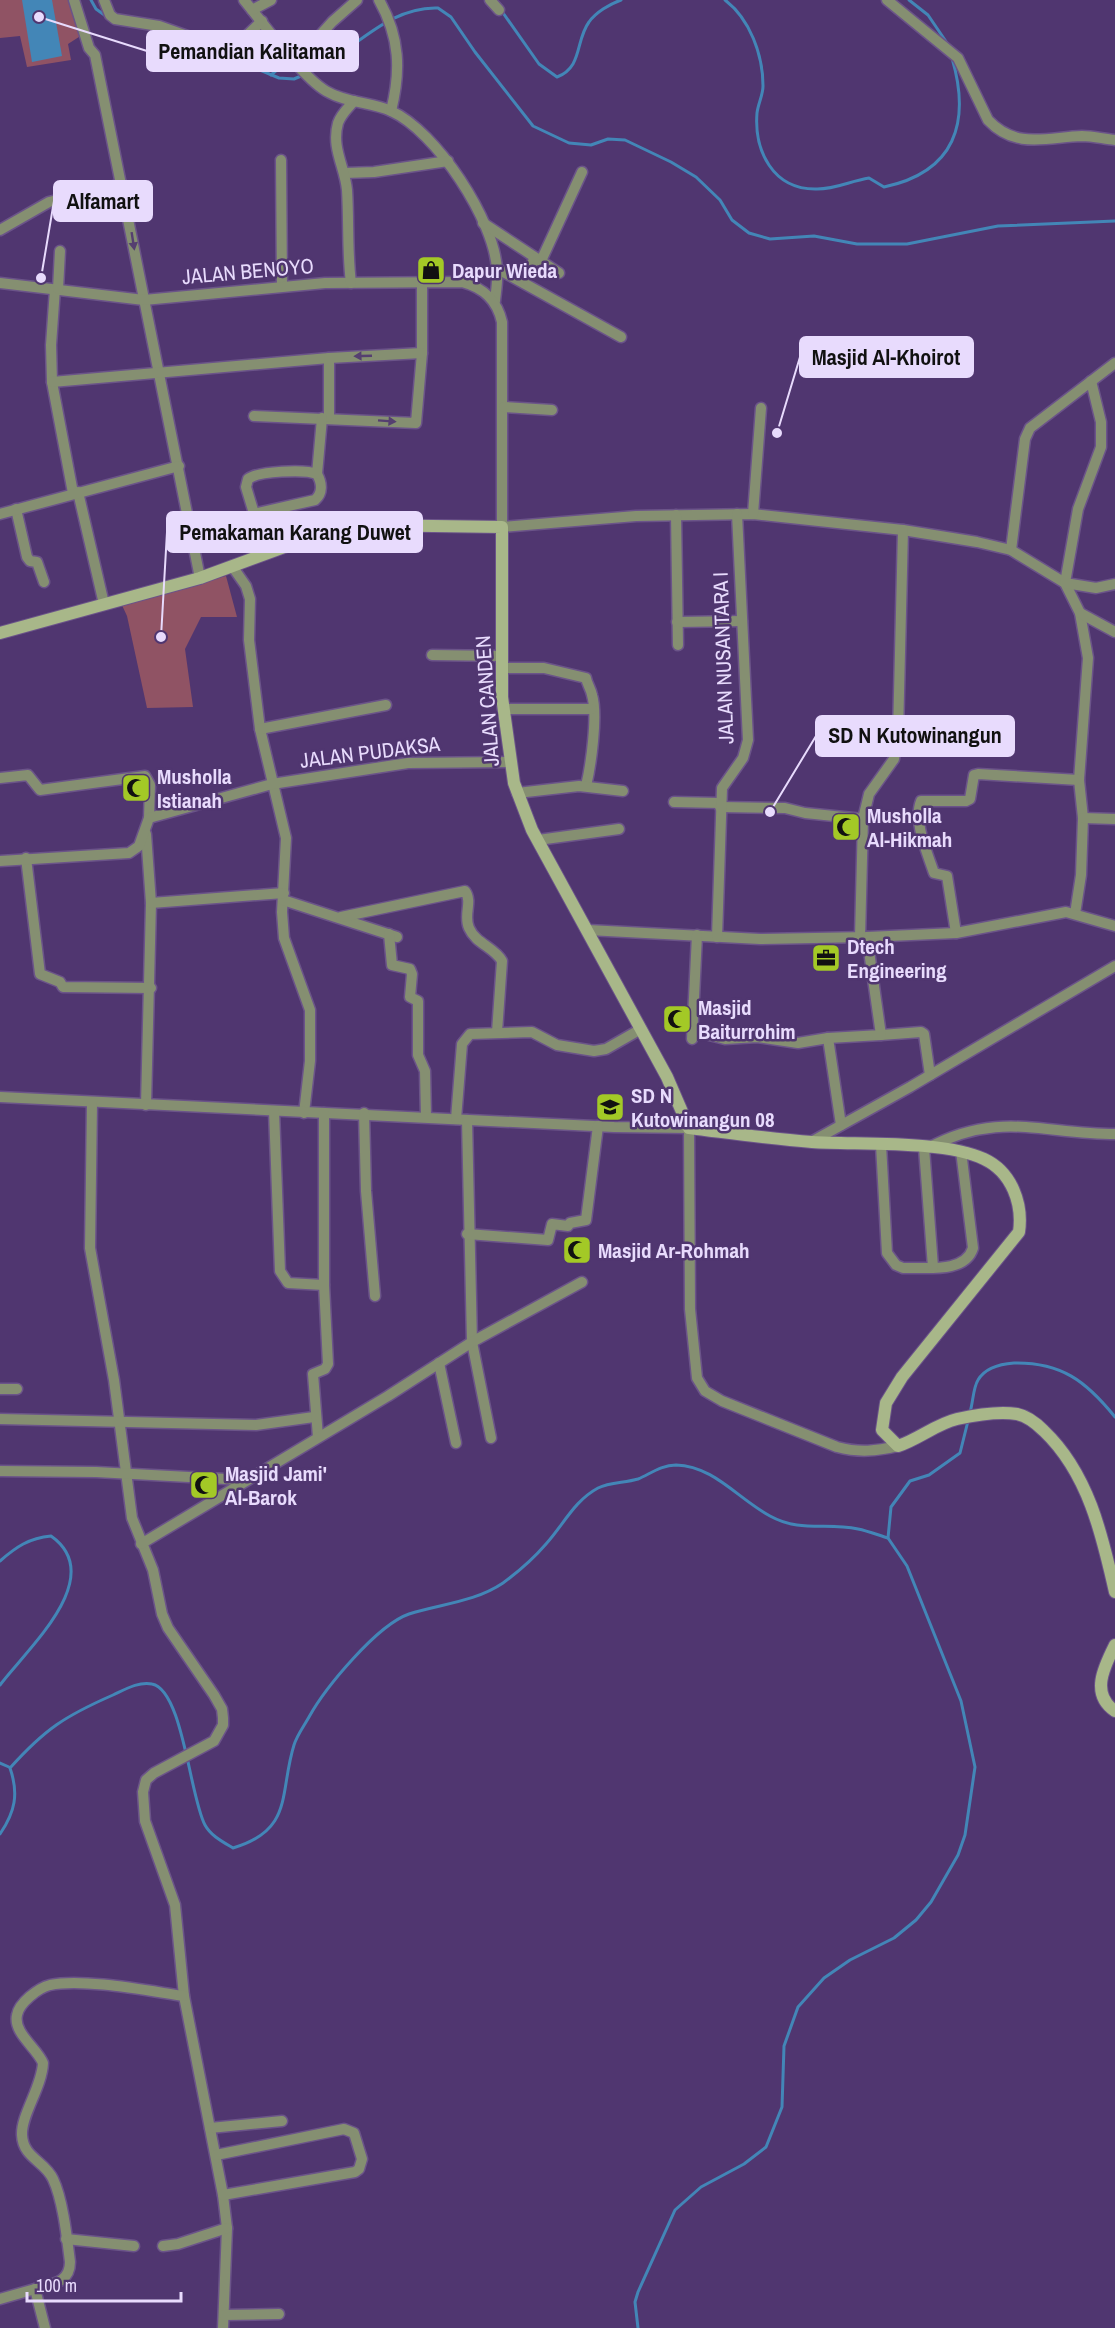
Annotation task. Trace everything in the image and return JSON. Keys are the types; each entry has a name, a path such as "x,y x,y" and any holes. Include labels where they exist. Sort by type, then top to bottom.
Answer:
{"street":[{"path":"74,0 92,52 122,184 200,578"},
{"path":"104,0 110,15 115,19 159,26 221,48 239,43 261,21"},
{"path":"244,0 317,85 327,92 391,111 422,131 447,161 483,223 498,269 495,301"},
{"path":"252,10 271,0"},
{"path":"294,60 357,0"},
{"path":"379,0 389,17 399,56 398,83 391,111"},
{"path":"490,0 499,10"},
{"path":"887,0 954,54 988,120 995,128 1041,141 1080,136 1115,140"},
{"path":"351,283 345,173 338,161 337,132 343,113 354,101"},
{"path":"281,160 282,286"},
{"path":"345,173 374,172 447,161"},
{"path":"522,281 538,260 582,172"},
{"path":"0,230 49,201 122,184"},
{"path":"483,223 559,273"},
{"path":"60,251 51,345 52,382 76,493 104,604"},
{"path":"498,269 621,337"},
{"path":"254,416 416,423 422,353 422,282"},
{"name":"JALAN BENOYO","path":"0,283 144,300 282,286 462,282 483,290 495,301"},
{"name":"JALAN CANDEN","path":"495,301 503,329 502,662 503,709 509,762 517,793 538,840 667,1077 689,1128"},
{"path":"52,382 160,371 422,353"},
{"path":"253,514 315,500 320,496 321,488 317,474 325,418 329,358"},
{"path":"1011,550 1025,439 1030,428 1115,363"},
{"path":"1075,914 1081,875 1083,818 1079,780 1088,658 1080,613 1065,583 1078,509 1101,447 1101,422 1091,381"},
{"path":"504,407 552,410"},
{"path":"753,514 761,408"},
{"path":"0,514 179,466"},
{"path":"266,552 246,487 252,476 305,471 317,474"},
{"path":"16,509 27,557 30,561 37,561 44,582"},
{"name":"JALAN NUSANTARA I","path":"717,937 720,805 727,778 747,750 737,514"},
{"path":"0,633 200,578 336,528 365,525 502,526 676,515 753,514 903,530 1011,550 1065,583 1096,588 1115,584"},
{"path":"676,515 678,645"},
{"path":"881,1035 863,937 863,819 869,794 894,759 897,743 903,530"},
{"path":"232,566 242,576 250,599 249,640 260,729 286,838 283,926 287,948 310,1010 310,1061 304,1113"},
{"path":"1080,613 1115,632"},
{"path":"677,622 742,621"},
{"path":"432,655 544,668 585,678 592,696 592,764 586,786"},
{"path":"260,729 386,705"},
{"path":"503,709 592,709"},
{"name":"JALAN PUDAKSA","path":"149,818 272,784 408,763 509,762"},
{"path":"956,933 947,876 934,873 924,843 918,809 921,801 970,800 974,775 978,774 1079,780"},
{"path":"0,778 28,775 40,790 145,776 150,785 146,833 151,903 151,988 146,1105"},
{"path":"517,793 586,786 623,791"},
{"path":"674,802 785,808 805,813 863,819"},
{"path":"1083,818 1115,819"},
{"path":"538,840 618,829"},
{"path":"0,861 129,853 139,846 146,833"},
{"path":"26,858 40,974 60,982 63,987 151,988"},
{"path":"341,917 465,891 469,897 468,926 475,939 502,961 497,1032"},
{"path":"151,903 283,897 393,935 392,965 410,969 412,974 410,997 418,1001 418,1055 424,1071 426,1117"},
{"path":"588,930 717,937 863,937 956,933 1048,915 1075,914 1115,926"},
{"path":"698,935 693,1035 725,1039 757,1037 798,1043 828,1038 921,1032 924,1034 930,1075"},
{"path":"811,1142 1115,966"},
{"path":"491,1438 472,1342 461,1120 463,1041 473,1033 532,1032 557,1046 594,1051 606,1049 641,1029"},
{"path":"828,1038 841,1125"},
{"path":"0,1097 304,1113 364,1113 461,1120 689,1128 811,1142 962,1151 986,1160 1006,1176 1016,1195 1021,1214 1019,1232 915,1360 886,1403 882,1430 898,1446"},
{"path":"92,1103 90,1248 132,1518 153,1570 162,1614 168,1628 222,1709 223,1725 214,1741 146,1780 143,1804 150,1843 175,1905 184,1996 223,2195 227,2228 223,2328"},
{"path":"274,1111 279,1271 288,1283 324,1284"},
{"path":"318,1437 314,1417 313,1374 325,1369 328,1364 324,1284 324,1113"},
{"path":"364,1113 366,1191 375,1296"},
{"path":"926,1148 965,1132 1011,1125 1115,1134"},
{"path":"467,1234 548,1240 552,1224 568,1226 570,1223 586,1220 598,1126"},
{"path":"689,1128 690,1309 694,1371 700,1385 722,1401 837,1447 856,1452 874,1452 898,1446 944,1423 999,1414 1018,1414 1034,1422 1059,1445 1080,1477 1093,1509 1115,1592"},
{"path":"881,1145 887,1253 896,1265 903,1268 959,1265 967,1261 973,1248 962,1151"},
{"path":"926,1148 933,1267"},
{"path":"141,1544 472,1342 582,1282"},
{"path":"439,1363 456,1443"},
{"path":"0,1389 17,1389"},
{"path":"0,1419 256,1425 314,1417"},
{"path":"0,1471 245,1480"},
{"path":"1115,1646 1100,1680 1102,1696 1115,1711"},
{"path":"0,2299 67,2277 70,2266 53,2178 30,2156 23,2142 23,2125 34,2097 43,2063 19,2028 16,2016 22,2004 49,1985 98,1986 184,1996"},
{"path":"210,2128 282,2121"},
{"path":"216,2155 344,2129 354,2133 362,2159 359,2169 355,2172 223,2195"},
{"path":"163,2246 178,2244 227,2228"},
{"path":"66,2239 134,2246"},
{"path":"35,2289 45,2328"},
{"path":"224,2315 279,2314"}],"shaded area":[{"path":"0,0 73,0 82,35 68,44 71,60 27,67 20,36 0,38"},
{"path":"226,576 237,617 201,617 185,649 193,707 147,708 127,616 121,603"}],"water":[{"path":"22,0 52,0 62,56 32,62"}],"waterway":[{"path":"91,0 96,9 110,19"},
{"path":"501,10 539,64 557,77 571,67 585,29 592,18 621,0"},
{"path":"725,0 748,27 761,62 763,86 757,113 757,127 763,154 777,175 800,187 829,188 869,178 884,187 908,180 927,170 942,157 952,141 958,123 959,103 952,58"},
{"path":"909,0 928,15 947,43"},
{"path":"308,73 340,55 386,23 419,9 438,8 451,17 475,52 533,126 569,143 591,145 608,139 625,140 671,162 696,177 720,200 732,220 749,233 770,239 814,236 857,244 907,244 998,226 1115,221"},
{"path":"187,41 225,60 245,64 279,78 294,79 301,76"},
{"path":"271,75 299,51"},
{"path":"970,1412 976,1383 981,1376 993,1367 1014,1363 1046,1366 1071,1376 1094,1393 1115,1417"},
{"path":"888,1538 891,1507 910,1481 929,1475 960,1453 968,1421"},
{"path":"0,1834 9,1818 14,1802 13,1777 10,1768 34,1743 69,1717 127,1689 147,1683 163,1691 171,1705 205,1825 210,1832 233,1848 253,1840 266,1831 281,1808 297,1738 327,1690 353,1659 396,1620 409,1614 469,1599 503,1583 526,1565 582,1499 603,1486 638,1479 665,1466 690,1467 714,1477 758,1509 781,1521 803,1526 846,1527 888,1538 907,1566 961,1701 975,1767 965,1835 958,1855 931,1902 916,1920 894,1938 850,1960 824,1978 798,2007 784,2046 782,2107 766,2147 744,2164 701,2187 675,2210 638,2292 635,2302 638,2328"},
{"path":"0,1561 23,1544 51,1536 67,1553 71,1572 67,1592 57,1613 0,1685"},
{"path":"0,1763 9,1767"}],"place":[{"name":"Pemandian Kalitaman","path":"39,17"},
{"name":"Dapur Wieda","path":"431,270"},
{"name":"Alfamart","path":"41,278"},
{"name":"Masjid Al-Khoirot","path":"777,433"},
{"name":"Pemakaman Karang Duwet","path":"161,637"},
{"name":"Musholla Istianah","path":"136,788"},
{"name":"SD N Kutowinangun","path":"770,812"},
{"name":"Musholla Al-Hikmah","path":"846,827"},
{"name":"Dtech Engineering","path":"826,958"},
{"name":"Masjid Baiturrohim","path":"677,1019"},
{"name":"SD N Kutowinangun 08","path":"610,1107"},
{"name":"Masjid Ar-Rohmah","path":"577,1250"},
{"name":"Masjid Jami' Al-Barok","path":"204,1485"}]}
